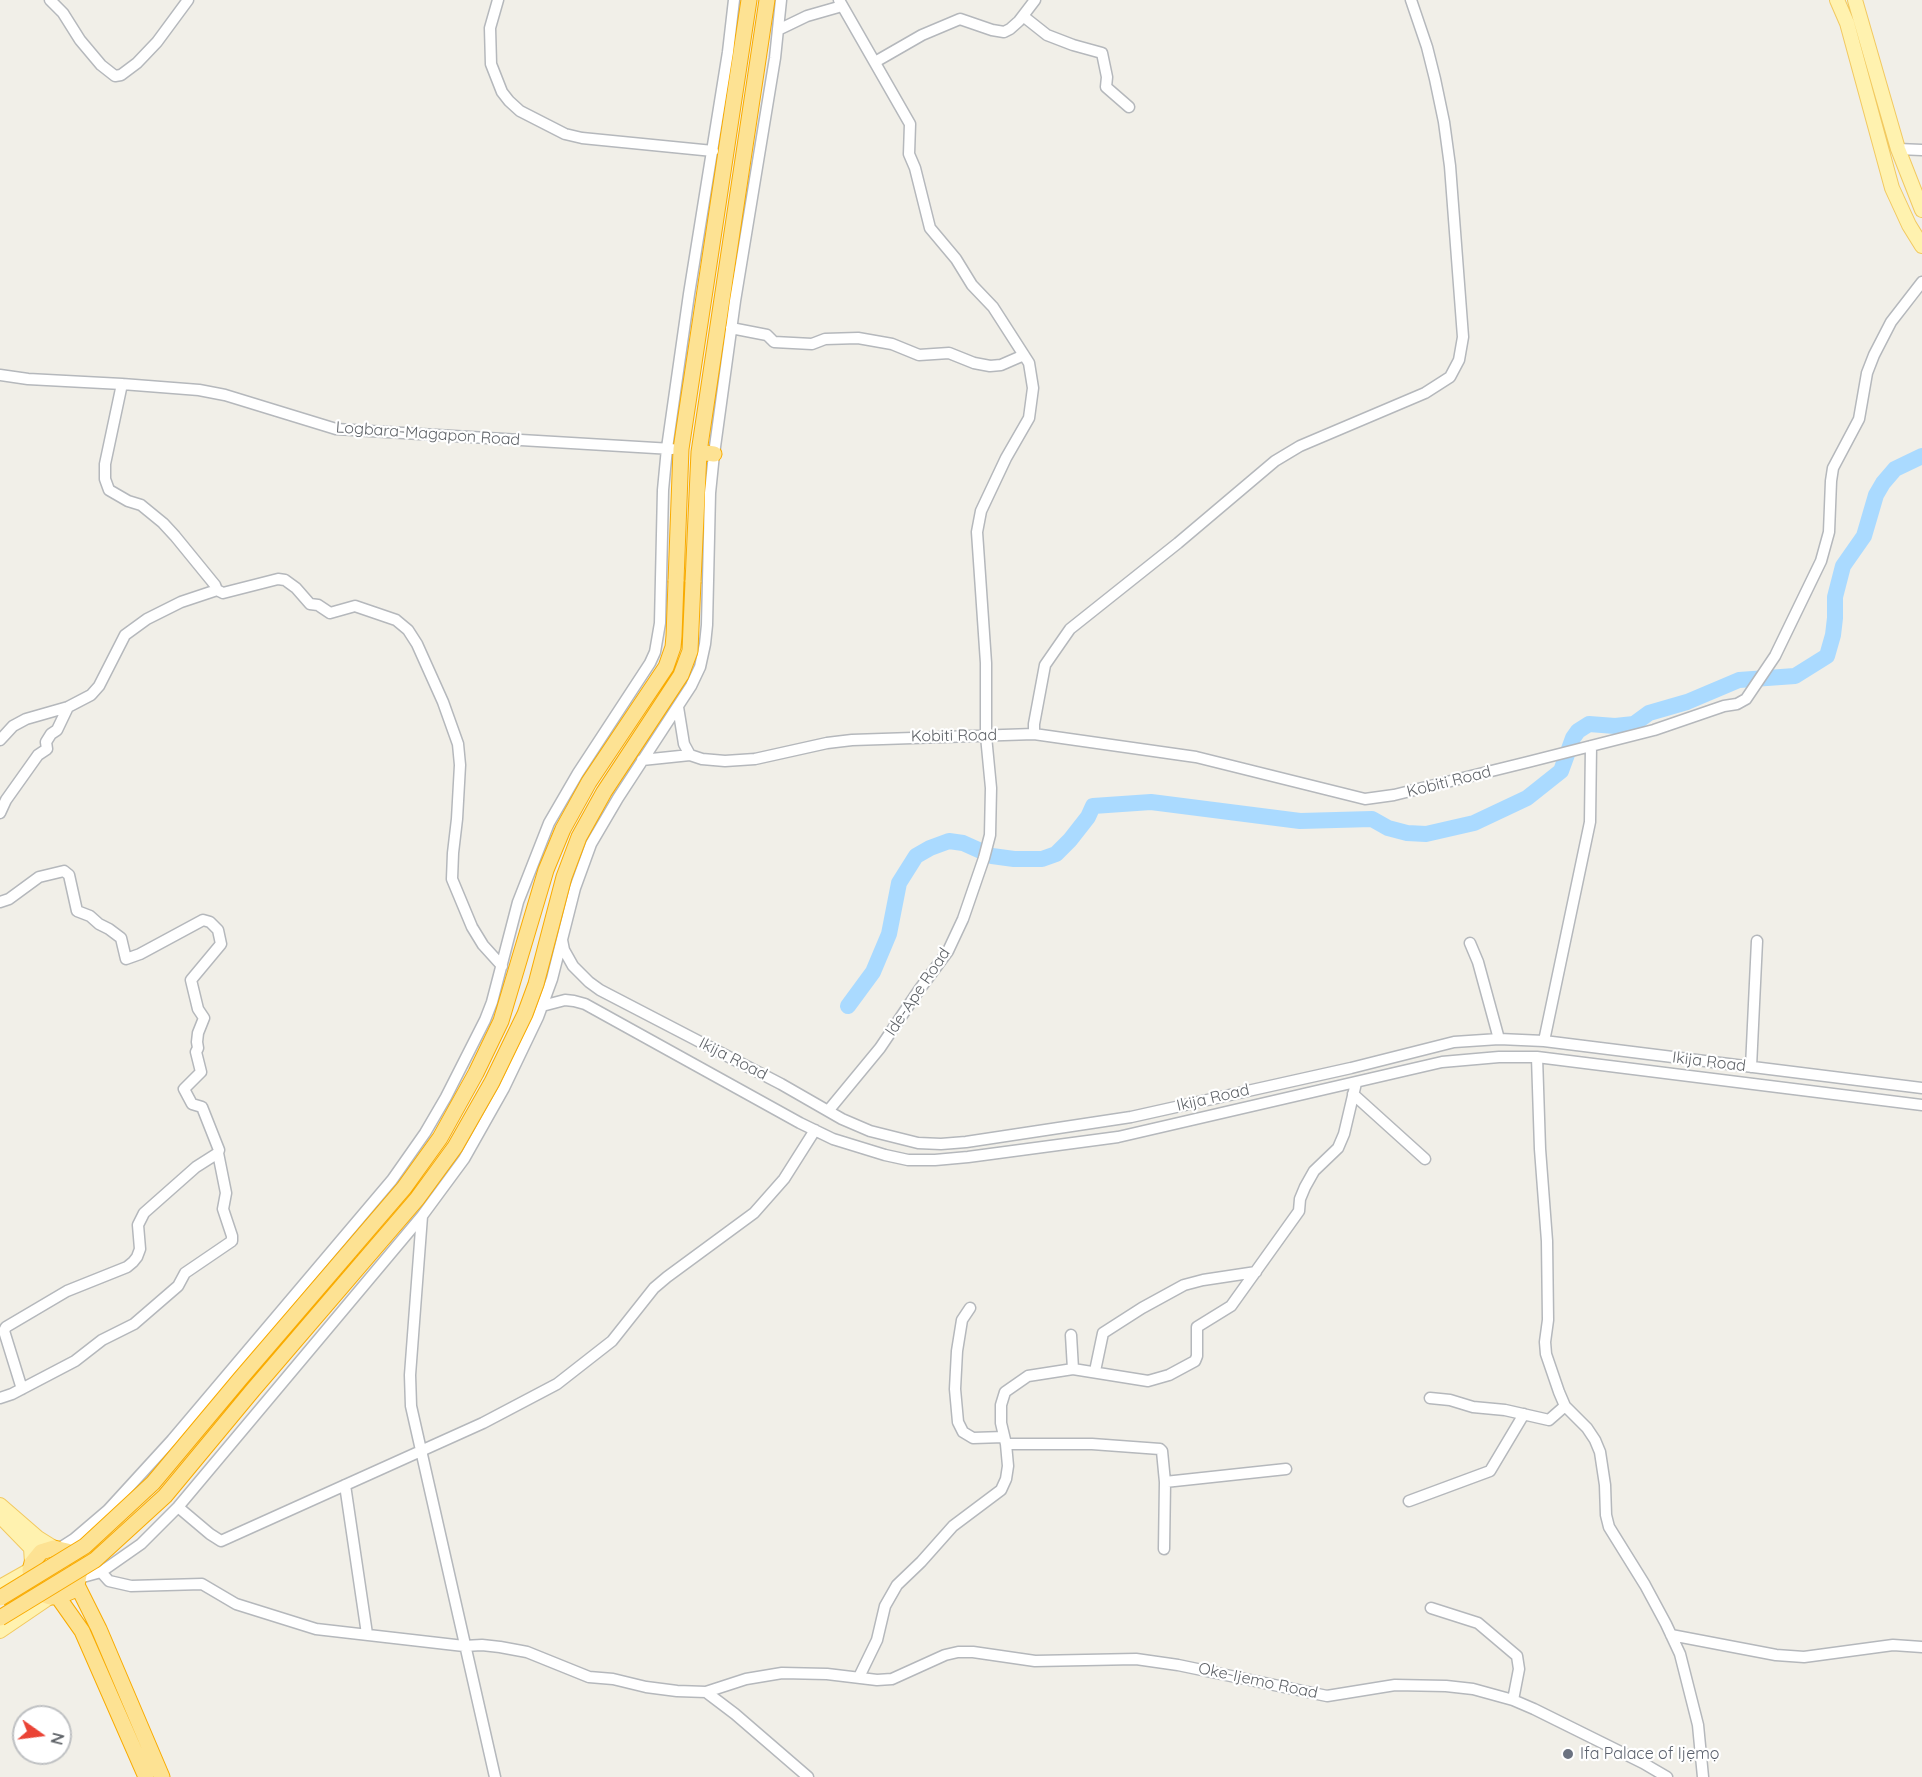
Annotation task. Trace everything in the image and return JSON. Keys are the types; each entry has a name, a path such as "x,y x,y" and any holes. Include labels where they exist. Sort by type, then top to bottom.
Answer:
{"highway":[{"path":"0,1598 85,1546 153,1483 404,1188 440,1138 497,1029 540,888 563,829 589,782 666,667 673,647 676,581 674,449 749,0"},
{"path":"0,1618 95,1560 165,1496 417,1199 455,1147 492,1082 525,1014 536,984 564,877 579,837 604,792 681,675 690,651 693,582 707,453 767,0"},
{"path":"78,1582 72,1591 54,1597 42,1594 33,1583 31,1567 40,1552 57,1548 73,1556 78,1562 78,1582 162,1777"},
{"path":"54,1597 82,1631 146,1777"}],"main road":[{"path":"1837,0 1847,23 1892,188 1909,225 1922,246"},
{"path":"1856,0 1898,150 1922,210"},
{"path":"0,1504 38,1538 57,1548"},
{"path":"0,1516 31,1548 31,1567 0,1587"},
{"path":"0,1630 54,1597"}],"street":[{"path":"50,0 101,65 115,76 121,75 137,63 157,42 188,0"},
{"path":"498,0 489,28 491,64 502,92 520,111 565,134 582,138 713,151"},
{"path":"57,1548 74,1539 108,1510 172,1440 392,1180 425,1133 478,1037 492,1002 518,902 555,813 656,652 660,623 663,490 674,449 688,294 713,151 734,0"},
{"path":"78,1582 101,1572 141,1544 178,1507 422,1216 464,1159 520,1057 542,1006 552,979 575,888 591,844 642,760 691,686 700,667 705,644 710,493 707,453 731,328 775,58 781,0"},
{"path":"875,62 922,35 960,19 1004,32 1023,16 1035,0"},
{"path":"1034,734 1045,665 1070,629 1178,543 1275,461 1300,446 1425,393 1450,377 1459,360 1464,337 1447,144 1427,47 1411,0"},
{"path":"778,30 840,3"},
{"name":"Ide-Ape Road","path":"828,1112 879,1048 948,951 963,919 990,839 991,788 986,736 986,663 977,532 981,512 1006,458 1029,418 1033,388 1029,363 1024,355 993,307 972,285 956,259 930,228 915,168 909,154 910,124 840,3"},
{"path":"1023,16 1047,35 1102,54 1107,76 1106,87 1129,107"},
{"path":"1898,150 1922,150"},
{"name":"Kobiti Road","path":"642,760 690,755 702,759 725,761 755,759 827,743 852,740 1034,734 1196,758 1365,799 1394,795 1654,730 1713,709 1737,704 1746,699 1761,679 1793,621 1821,561 1829,532 1833,468 1858,418 1867,373 1891,322 1922,282"},
{"path":"731,328 767,335 774,342 812,344 825,339 858,338 892,344 919,355 949,353 974,363 990,366 1001,365 1024,355"},
{"name":"Logbara-Magapon Road","path":"0,375 28,380 199,390 225,395 336,429 674,449"},
{"path":"122,384 105,464 105,479 109,490 128,501 141,505 176,541 217,590 222,593 278,579 285,580 296,588 310,604 318,605 330,612 361,607 396,620 408,630 417,644 443,702 458,744 460,765 452,879 471,927 483,945 502,966"},
{"path":"0,740 13,726 26,719 68,707 95,691 125,634 181,602 217,590"},
{"path":"0,813 6,800 38,755 47,749 46,742 57,730 68,707"},
{"path":"678,707 684,744 690,755"},
{"path":"1544,1041 1590,822 1591,746"},
{"path":"0,902 39,877 64,871 69,875 77,911 90,916 121,938 126,959 140,954 203,920 210,922 218,930 220,944 217,950 191,980 198,1009 204,1018 198,1033 196,1052 201,1072 184,1089 192,1104 202,1107 219,1150 226,1193 223,1209 232,1230 232,1241 185,1273 178,1286 134,1324 102,1340 75,1360 22,1389 0,1398"},
{"path":"529,872 575,888"},
{"name":"Ikija Road","path":"562,940 564,950 573,966 581,976 600,990 781,1084 828,1112 870,1131 918,1143 966,1142 1131,1117 1351,1068 1454,1042 1499,1039 1544,1041 1922,1088"},
{"path":"1751,1067 1757,941"},
{"path":"1470,943 1478,962 1499,1039"},
{"name":"Ikija Road","path":"542,1006 565,1000 585,1004 815,1130 859,1148 909,1160 968,1157 1118,1137 1355,1088 1442,1062 1499,1057 1537,1057 1922,1105"},
{"path":"1537,1057 1540,1149 1547,1241 1546,1354 1565,1406 1587,1428 1600,1452 1609,1527 1645,1585 1680,1654 1698,1725 1703,1777"},
{"path":"1355,1088 1425,1159"},
{"path":"859,1677 878,1640 885,1606 897,1585 953,1526 1001,1490 1008,1466 1000,1423 1001,1405 1005,1392 1028,1376 1073,1369 1148,1381 1169,1375 1195,1361 1197,1327 1231,1306 1299,1211 1300,1199 1314,1171 1338,1148 1344,1134 1355,1088"},
{"path":"178,1507 221,1541 483,1423 557,1383 612,1341 654,1288 754,1213 784,1179 815,1130"},
{"path":"22,1389 4,1331 6,1327 67,1291 127,1267 137,1257 140,1250 138,1225 144,1213 196,1167 218,1153"},
{"path":"422,1216 410,1386 411,1406 495,1777"},
{"path":"1095,1371 1103,1333 1142,1308 1184,1285 1256,1272"},
{"path":"970,1308 962,1320 957,1351 955,1389 958,1422 963,1432 973,1438 1005,1441 1160,1449 1165,1482 1164,1549"},
{"path":"1071,1335 1073,1369"},
{"path":"1430,1398 1450,1400 1473,1407 1505,1410 1549,1420 1565,1406"},
{"path":"1409,1501 1490,1471 1524,1414"},
{"path":"1165,1482 1286,1469"},
{"path":"345,1485 367,1634"},
{"path":"101,1572 109,1581 131,1586 202,1584 236,1604 316,1629 464,1646 491,1646 527,1652 589,1677 614,1679 646,1687 706,1692 808,1777"},
{"path":"1431,1608 1478,1623 1517,1656 1519,1669 1513,1701"},
{"path":"1671,1635 1776,1655 1804,1657 1893,1645 1922,1647"},
{"name":"Oke-Ijemo Road","path":"706,1692 763,1675 796,1673 877,1680 892,1679 945,1655 958,1652 1035,1661 1136,1659 1205,1669 1327,1696 1395,1685 1436,1685 1473,1689 1534,1709 1667,1777"}],"waterway":[{"path":"848,1006 873,972 889,934 899,883 916,856 949,841 963,843 992,856 1042,859 1056,854 1070,840 1088,817 1093,806 1151,802 1300,821 1372,819 1388,828 1407,833 1426,834 1474,823 1527,798 1561,771 1573,738 1578,731 1589,724 1615,726 1634,724 1649,713 1687,702 1739,680 1795,676 1827,656 1833,635 1835,597 1843,566 1864,536 1876,495 1895,469 1922,456"}],"place":[{"name":"Ifa Palace of Ijẹmọ","path":"1568,1754"}]}
